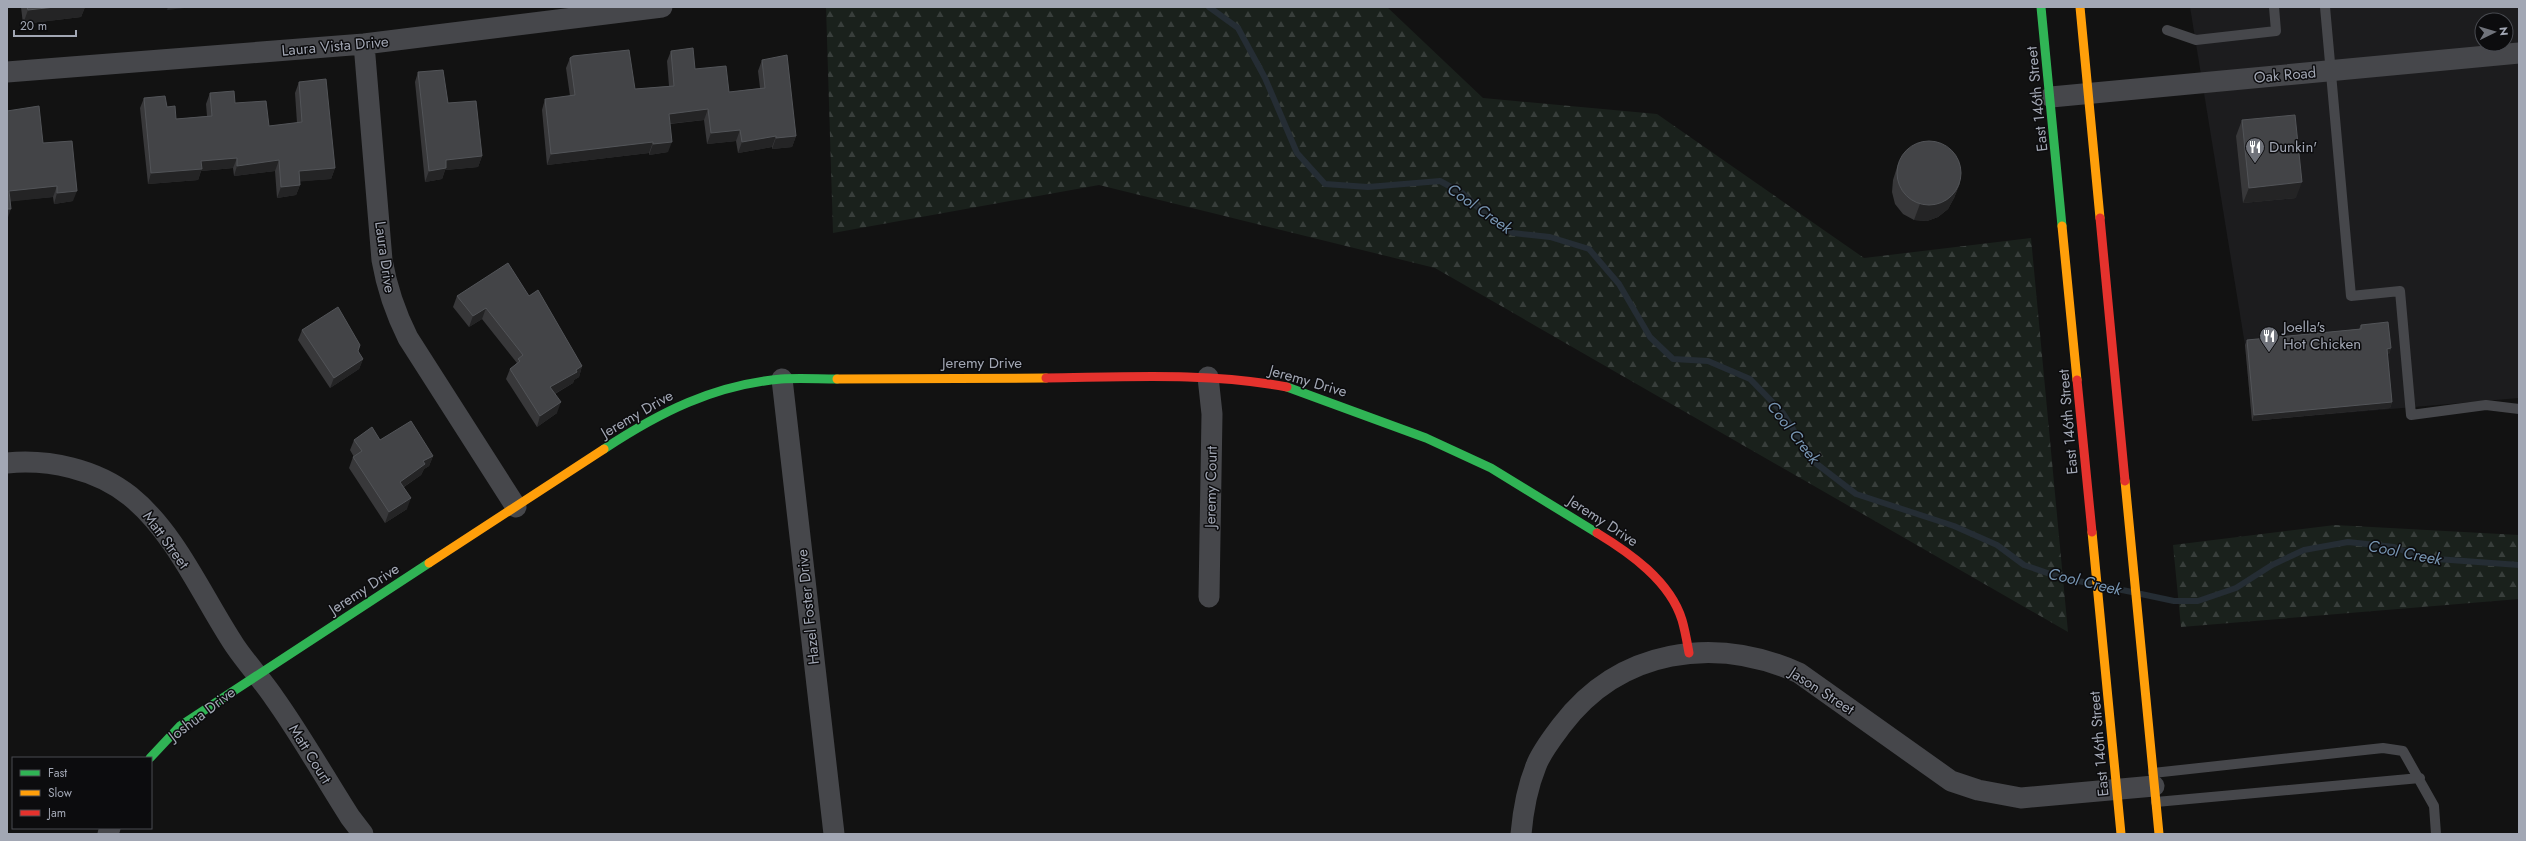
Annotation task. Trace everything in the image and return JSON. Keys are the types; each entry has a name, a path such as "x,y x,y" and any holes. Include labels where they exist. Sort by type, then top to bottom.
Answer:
{"street":[{"name":"Laura Vista Drive","path":"7,72 364,44 606,10 662,7"},
{"name":"East 146th Street","path":"2041,7 2052,97 2121,834"},
{"path":"2080,7 2087,93 2159,834"},
{"name":"Laura Drive","path":"364,44 382,260 387,288 395,312 408,338 516,507"},
{"name":"Oak Road","path":"2052,97 2519,53"},
{"name":"Jeremy Drive","path":"257,675 648,420 678,404 717,390 782,379 1208,377 1254,380 1297,391 1426,438 1491,468 1620,547 1642,564 1672,598 1682,619 1689,653"},
{"name":"Jeremy Court","path":"1208,377 1212,414 1208,597"},
{"name":"Hazel Foster Drive","path":"782,379 834,834"},
{"name":"Matt Street","path":"7,463 25,461 52,464 78,470 128,495 147,512 164,533 236,647 257,675"},
{"name":"Jason Street","path":"1521,834 1524,802 1536,765 1574,709 1597,688 1627,671 1660,658 1689,653 1721,652 1750,656 1799,673 1951,781 1978,790 2021,798 2154,787"},
{"name":"Joshua Drive","path":"151,757 180,726 257,675"},
{"name":"Matt Court","path":"257,675 363,834"}],"lane":[{"path":"2167,30 2196,40 2276,31 2274,7"},
{"path":"2325,7 2351,296 2400,291 2411,415 2486,405 2519,409"},
{"path":"2154,787 2383,748 2403,751 2420,778 2434,806 2436,834"},
{"path":"2154,787 2420,778"}],"shaded area":[{"path":"2190,7 2519,7 2519,398 2252,421 2245,345"}],"green space":[{"path":"826,7 1387,7 1483,98 1657,114 1864,258 2031,238 2068,632 1435,268 1099,185 833,233"},
{"path":"2335,525 2519,535 2519,599 2181,627 2173,545"}],"building":[{"path":"27,7 55,7 28,10"},
{"path":"693,48 695,69 726,66 729,92 765,88 762,60 787,55 796,136 776,138 776,136 742,142 740,130 711,133 708,109 669,114 672,142 653,144 653,142 551,154 545,99 575,95 570,58 573,56 629,50 635,89 674,86 671,51"},
{"path":"443,70 448,103 476,101 482,156 446,160 446,168 429,171 418,72"},
{"path":"326,79 335,168 299,171 300,185 281,187 279,160 237,166 237,158 201,161 202,169 151,173 144,98 165,96 167,107 175,106 176,119 212,116 210,93 234,91 235,103 266,101 269,126 302,122 299,82"},
{"path":"39,106 43,143 72,141 77,191 57,193 57,186 9,191 11,209 7,209 7,111"},
{"path":"2295,115 2302,182 2249,188 2242,120"},
{"path":"1929,141 1947,147 1955,155 1961,173 1955,191 1947,199 1929,205 1911,199 1903,191 1897,173 1903,155 1911,147"},
{"path":"508,263 529,296 538,290 582,366 576,370 577,372 550,387 561,402 540,416 510,369 520,361 518,359 523,355 486,308 473,316 457,296"},
{"path":"338,307 360,345 358,351 363,359 334,378 302,330"},
{"path":"2388,322 2391,348 2387,349 2392,402 2254,415 2247,340 2361,329 2361,325"},
{"path":"411,421 433,456 423,461 425,464 400,482 411,498 389,512 353,457 362,451 354,440 372,427 380,440"}],"waterway":[{"name":"Cool Creek","path":"1209,7 1238,28 1265,78 1297,153 1325,184 1368,187 1440,181 1462,193 1484,213 1513,233 1550,237 1589,249 1619,284 1650,337 1673,359 1708,361 1750,379 1783,413 1813,461 1856,494 1954,526 1997,545 2024,565 2059,577 2093,584"},
{"name":"Cool Creek","path":"2141,594 2174,601 2198,601 2236,588 2272,565 2304,550 2348,542 2394,547 2423,558 2519,565"},
{"name":"Cool Creek","path":"2102,586 2132,592"}],"traffic: fast":[{"path":"2041,7 2062,226"},
{"path":"604,449 667,412 688,402 733,387 781,379 837,379"},
{"path":"1287,387 1426,438 1491,468 1597,533"},
{"path":"151,757 180,726 429,563"}],"traffic: slow":[{"path":"2080,7 2100,218"},
{"path":"2062,226 2077,380"},
{"path":"837,379 1046,378"},
{"path":"429,563 604,449"},
{"path":"2125,481 2159,834"},
{"path":"2092,532 2121,834"}],"traffic: jam":[{"path":"2100,218 2125,481"},
{"path":"1046,378 1137,376 1197,377 1257,382 1287,387"},
{"path":"2077,380 2092,532"},
{"path":"1597,533 1635,559 1659,581 1676,606 1682,620 1689,653"}],"place":[{"name":"Dunkin'","path":"2255,164"},
{"name":"Joella's Hot Chicken","path":"2269,353"}]}
